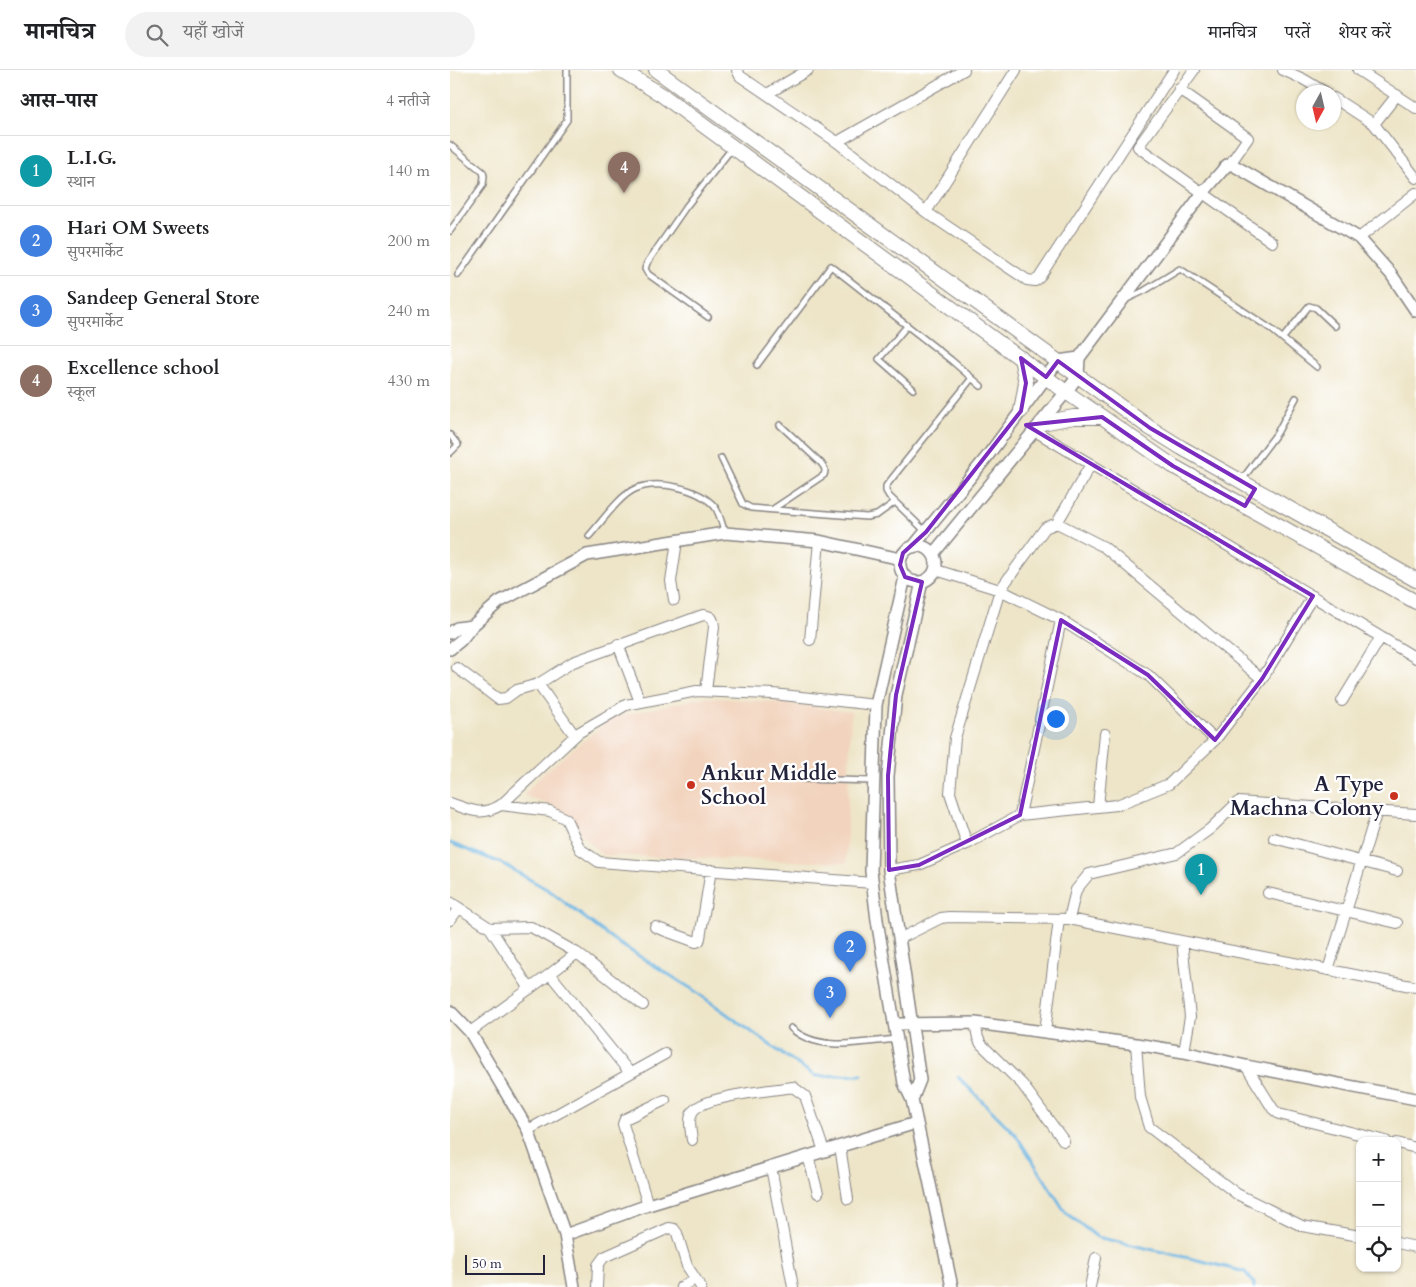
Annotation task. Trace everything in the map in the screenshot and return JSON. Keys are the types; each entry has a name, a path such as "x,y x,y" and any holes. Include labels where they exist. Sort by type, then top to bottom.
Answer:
{"main road":[{"path":"621,70 662,95 1066,392 1173,466 1416,602"},
{"path":"656,70 1150,428 1416,580"},
{"path":"1021,358 1026,383 1021,411"},
{"path":"1039,426 1068,418 1102,417"},
{"path":"1139,442 1150,428"},
{"path":"1245,506 1255,489"}],"street":[{"path":"736,70 740,76 837,142 926,212 1027,280 1035,281 1039,278 1174,70"},
{"path":"767,94 808,70"},
{"path":"837,142 964,70"},
{"path":"926,212 1016,70"},
{"path":"1194,70 1138,147 1272,242"},
{"path":"1283,70 1313,85"},
{"path":"1358,70 1416,108"},
{"path":"933,554 1066,392 1078,376 1079,358 1202,194 1226,165 1230,164 1248,138 1179,89"},
{"path":"1374,124 1396,95"},
{"path":"1341,103 1374,124 1416,178"},
{"path":"1230,164 1360,238 1391,274 1416,311"},
{"path":"1360,238 1416,193"},
{"path":"913,547 986,458 1058,361 1079,358"},
{"path":"1039,426 1091,464 1416,658"},
{"path":"967,844 950,793 955,738 1000,590 1046,528 1057,523 1091,464"},
{"path":"1057,523 1104,547 1262,679"},
{"path":"450,649 499,602 587,555 725,533 819,541 901,559"},
{"path":"674,600 671,581 677,541"},
{"path":"810,640 819,541"},
{"path":"913,547 924,547 936,559 936,570 928,580 922,582 905,577 901,571 901,559 907,549 913,547"},
{"path":"936,570 1000,590 1061,620 1148,675 1215,740"},
{"path":"905,577 876,705 872,871 877,920 904,1083 912,1100 952,1287"},
{"path":"912,1100 920,1080 889,870 888,776 896,695 922,582"},
{"path":"889,870 919,865 967,844 1020,815 1117,805 1169,784 1215,740 1262,679 1313,596"},
{"path":"457,668 498,699 506,698 517,690 538,684 566,666 618,644 703,615 714,619 706,692"},
{"path":"1020,815 1061,620"},
{"path":"450,633 457,628 472,626"},
{"path":"1342,701 1381,637"},
{"path":"618,644 640,702"},
{"path":"538,684 575,736"},
{"path":"450,803 479,813 490,811 501,805 575,736 626,705 697,691 773,694 876,705"},
{"path":"1098,807 1105,734"},
{"path":"1045,1032 1064,919 1076,890 1089,874 1177,852 1210,829 1236,802 1241,801 1416,814"},
{"path":"501,805 550,811 566,819 580,849 598,862 873,882"},
{"path":"1328,970 1377,811"},
{"path":"1274,838 1397,871"},
{"path":"655,927 696,942 698,941 711,870"},
{"path":"1268,893 1397,922"},
{"path":"450,920 454,905 490,928 530,989"},
{"path":"899,940 941,918 1064,919 1416,987"},
{"path":"490,928 531,927 577,953 644,1005"},
{"path":"1182,941 1190,1018 1184,1052"},
{"path":"470,1032 577,953"},
{"path":"550,974 630,1073"},
{"path":"450,1011 470,1032 528,1130 565,1235 574,1287"},
{"path":"894,1024 975,1023 1136,1044 1416,1099"},
{"path":"975,1023 981,1044 1022,1084 1064,1141"},
{"path":"1136,1044 1140,1097 1149,1127 1237,1194 1302,1226 1356,1235"},
{"path":"528,1130 665,1054"},
{"path":"1246,1066 1272,1109 1279,1114 1370,1137"},
{"path":"692,1140 690,1114 698,1105 728,1096 793,1087 805,1096 824,1151"},
{"path":"648,1205 623,1124 625,1119 665,1100"},
{"path":"565,1235 648,1205 916,1122"},
{"path":"1401,1145 1416,1148"},
{"path":"840,1146 848,1199"},
{"path":"808,1156 818,1193"},
{"path":"771,1167 793,1287"},
{"path":"597,1287 598,1265 604,1257 670,1228 674,1229 677,1233 686,1266 698,1283 681,1287"},
{"path":"1401,1244 1416,1247"},
{"path":"1090,1287 1096,1258"}],"lane":[{"path":"458,275 567,120 567,70"},
{"path":"450,145 483,172 484,176 482,185 450,231"},
{"path":"708,317 645,270 647,263 685,208 733,147"},
{"path":"757,365 831,266 981,386"},
{"path":"1122,302 1180,269 1283,338 1318,367"},
{"path":"1283,338 1309,306 1316,308 1335,326"},
{"path":"907,326 879,359 913,389"},
{"path":"926,532 895,502 886,491 886,486 972,378"},
{"path":"1241,481 1277,433 1296,398"},
{"path":"772,510 824,475 825,471 825,467 780,425"},
{"path":"450,435 458,445 450,453"},
{"path":"721,458 743,504 751,508 867,517 877,515 895,502"},
{"path":"589,536 624,497 635,489 650,485 668,485 688,490 706,500 715,508 725,533"},
{"path":"803,779 873,781"},
{"path":"791,1028 797,1034 828,1043 842,1044 896,1039"}],"highlighted area":[{"path":"1021,358 1046,377 1058,361 1150,428 1255,489 1245,506 1173,466 1102,417 1026,425 1313,596 1262,679 1215,740 1148,675 1061,620 1020,815 919,865 889,870 888,776 896,695 922,582 905,577 900,565 903,553 926,532 1021,411 1026,383"}],"shaded area":[{"name":"Ankur Middle School","path":"704,697 782,703 851,712 846,863 602,855 582,834 571,817 556,808 524,795 542,774 612,718"}],"waterway":[{"path":"450,843 501,863 550,891 615,941 692,989 815,1076 862,1075"},
{"path":"958,1077 1016,1135 1066,1213 1097,1237 1245,1272 1254,1283 1254,1287"}],"place":[{"name":"Excellence school","path":"624,193"},
{"name":"Ankur Middle School","path":"691,785"},
{"name":"A Type Machna Colony","path":"1394,796"},
{"name":"L.I.G.","path":"1201,895"},
{"name":"Hari OM Sweets","path":"850,972"},
{"name":"Sandeep General Store","path":"830,1018"}]}
